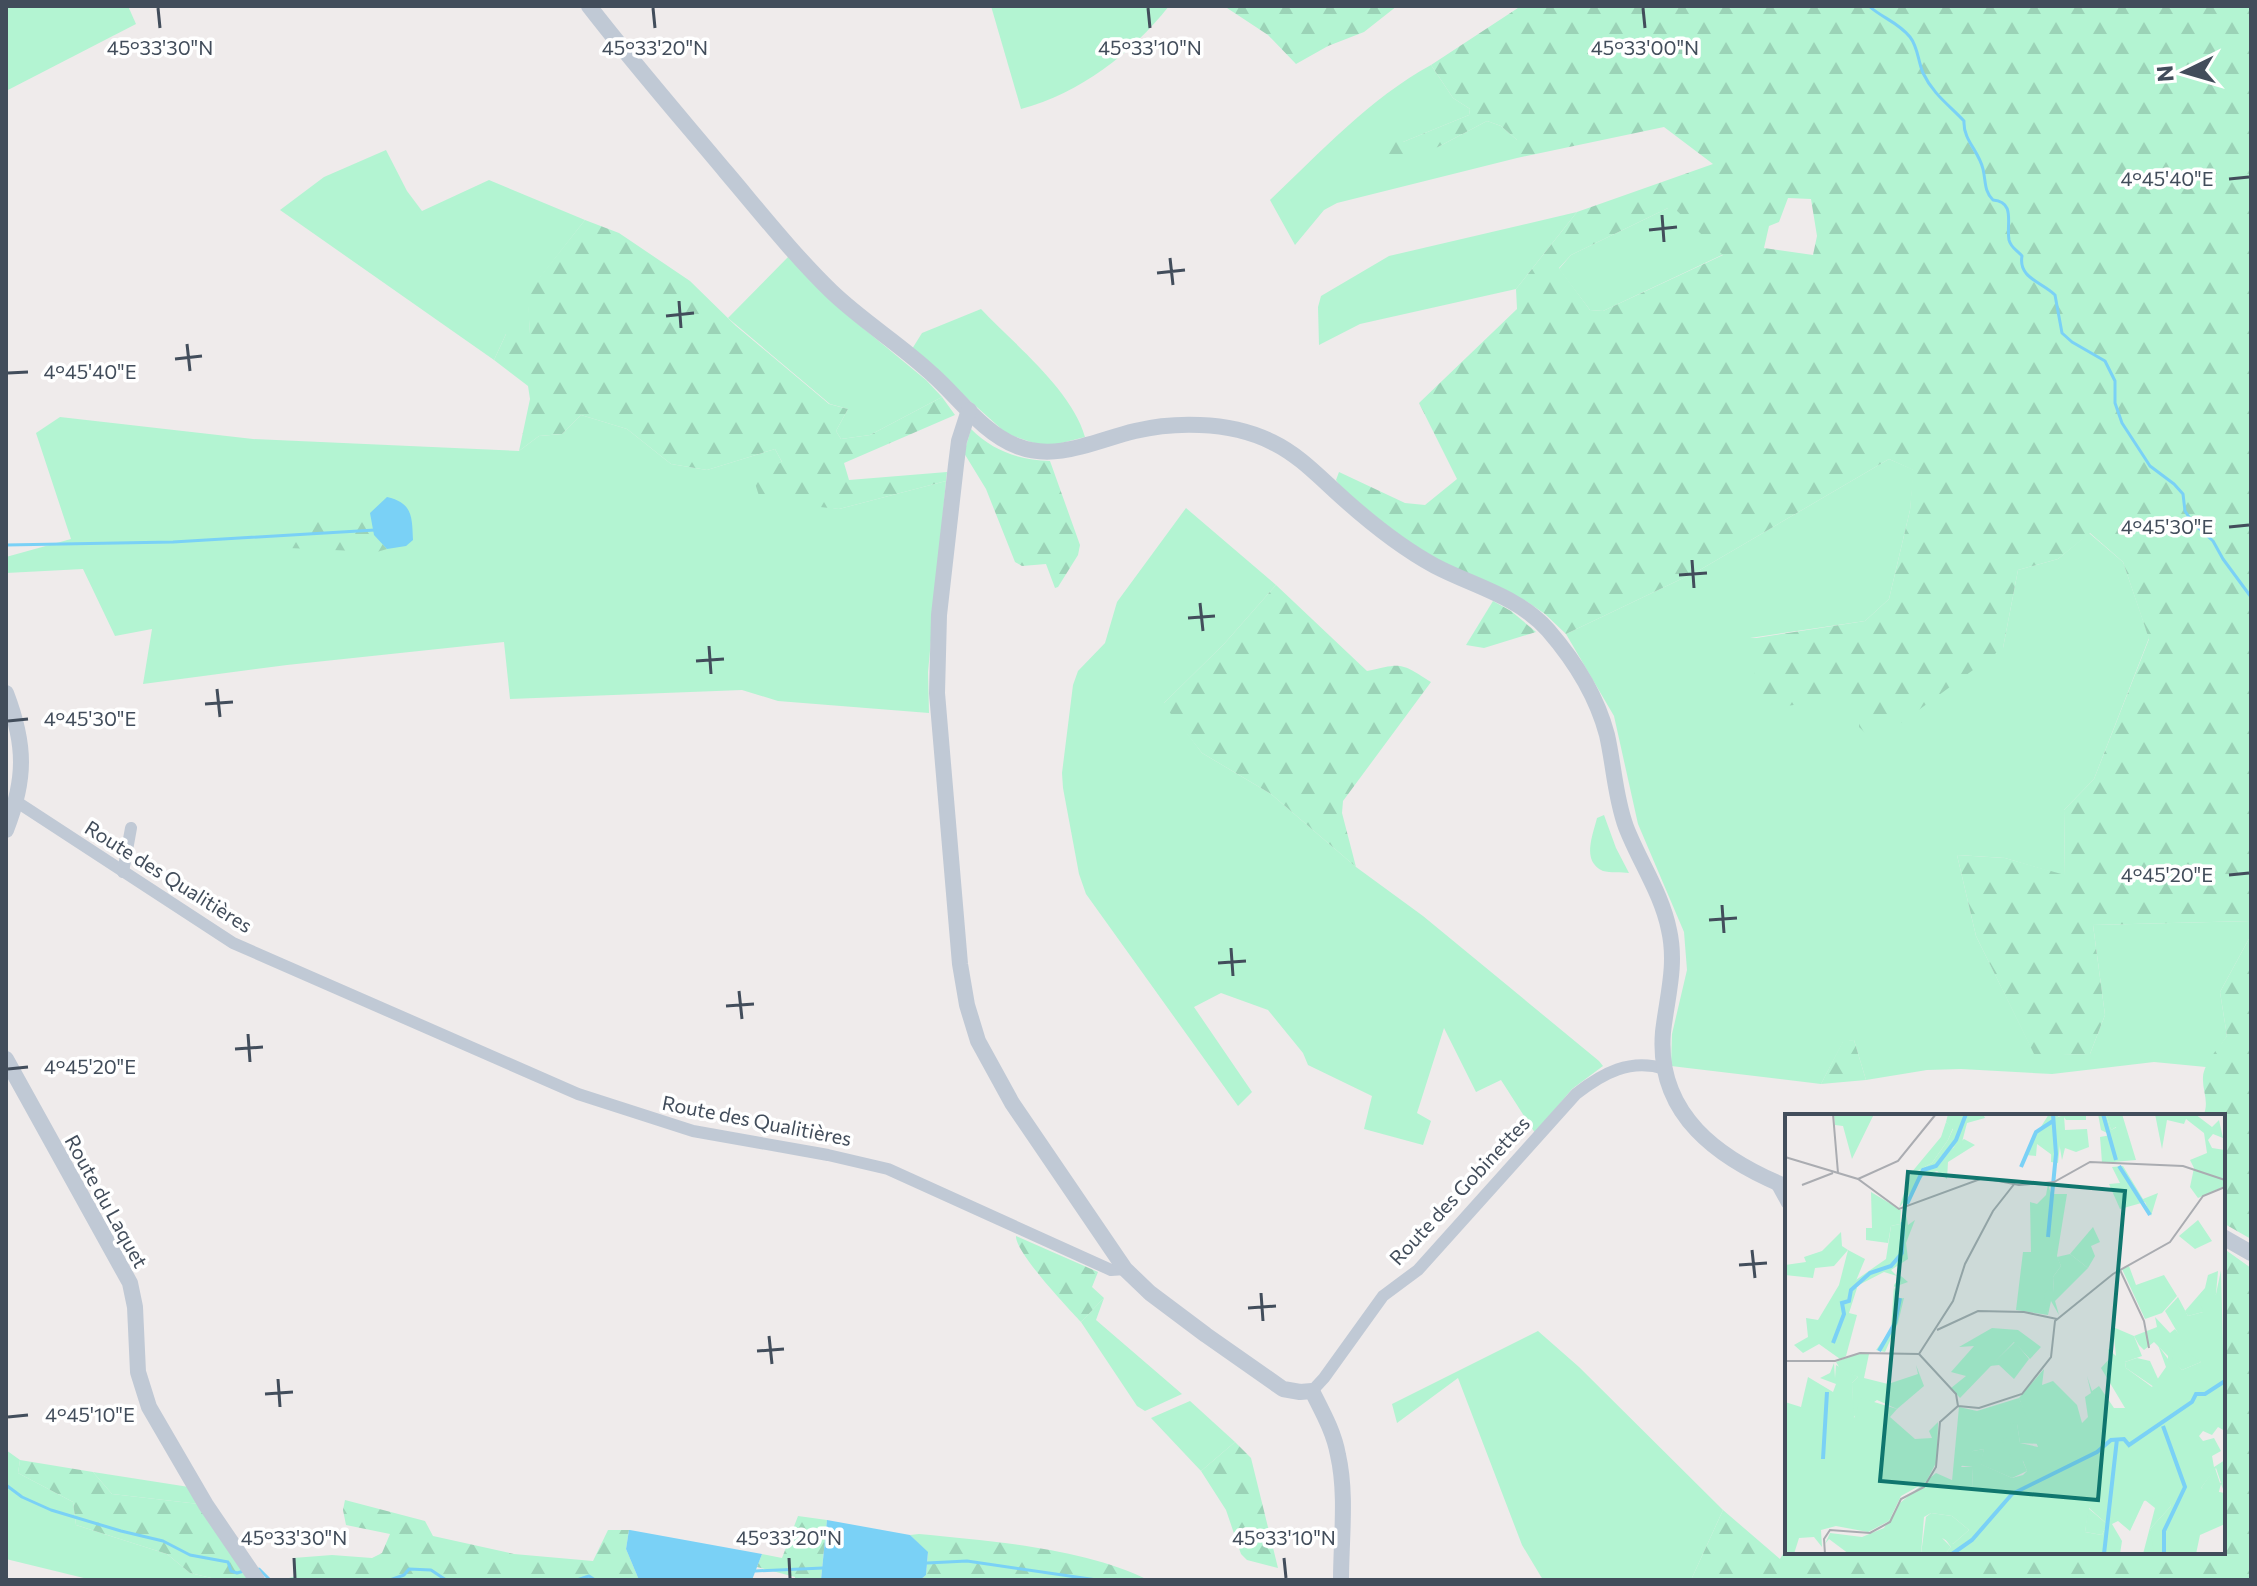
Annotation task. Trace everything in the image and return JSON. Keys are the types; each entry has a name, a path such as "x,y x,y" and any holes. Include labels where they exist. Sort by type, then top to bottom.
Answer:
{"street":[{"path":"589,6 812,271 842,301 934,375 1000,437 1035,451 1066,450 1129,432 1167,426 1214,426 1251,433 1276,443 1300,459 1381,530 1415,554 1512,601 1538,620 1565,652 1594,698 1607,735 1623,819 1637,857 1666,917 1673,963 1664,1028 1665,1069 1685,1115 1704,1138 1729,1159 1781,1185"},
{"path":"969,410 957,453 937,653 941,767 964,988 978,1041 997,1078 1125,1269"},
{"path":"6,693 16,726 14,771 17,802 6,830"},
{"name":"Route des Qualitières","path":"17,802 233,943 578,1094 693,1131 872,1164 909,1177 1111,1270 1125,1269 1183,1318 1283,1389 1312,1391"},
{"path":"123,872 131,828"},
{"name":"Route du Laquet","path":"6,1059 130,1283 135,1307 138,1372 149,1407 206,1505 253,1573"},
{"name":"Route des Gobinettes","path":"1312,1391 1383,1296 1418,1270 1576,1094 1615,1069 1653,1065 1665,1069"},
{"path":"2225,1238 2251,1253"},
{"path":"1312,1391 1338,1455 1341,1580"}],"green space":[{"path":"6,6 128,6 136,24 6,91"},
{"path":"991,6 1169,6 1138,40 1103,70 1064,93 1021,109"},
{"path":"1224,6 1397,6 1364,32 1328,46 1296,64 1268,35"},
{"path":"1521,6 2251,6 2251,921 2093,925 2105,1015 2090,1054 2035,1056 1976,936 1957,855 2005,858 2065,875 2064,810 2094,779 2149,639 2123,562 2090,533 2058,559 2018,570 2003,648 1875,742 1859,727 1861,695 1760,710 1750,639 1865,621 1889,599 1910,510 1913,470 1889,459 1698,571 1566,634 1526,601 1440,563 1413,547 1343,490 1336,480 1339,472 1405,503 1425,505 1457,479 1419,403 1517,309 1516,289 1577,212 1713,164 1664,127 1517,158 1517,140 1501,126 1487,121 1438,147 1394,161 1368,160 1365,147 1383,135 1403,142 1469,115 1470,109 1453,98 1431,65","holes":["1788,198 1811,199 1817,236 1813,255 1764,248 1769,226 1779,222","1668,208 1675,209 1723,255 1603,311 1590,310 1559,268 1571,255"]},
{"path":"1431,65 1453,98 1470,109 1469,115 1403,142 1366,147 1438,147 1487,121 1501,126 1517,140 1517,158 1337,203 1324,210 1295,245 1270,200 1367,110"},
{"path":"386,150 407,191 422,211 489,180 585,220 528,293 530,334 506,334 494,360 280,210 324,177"},
{"path":"1668,208 1675,208 1724,254 1603,311 1590,310 1559,269 1571,255"},
{"path":"1577,212 1516,289 1360,324 1319,345 1318,307 1321,296 1389,256"},
{"path":"585,220 619,233 690,281 736,326 829,404 848,409 836,431 841,439 870,435 942,397 955,415 844,463 849,480 947,472 946,481 839,509 820,507 811,519 799,518 792,502 760,499 753,477 782,462 775,449 707,470 671,464 627,429 581,415 562,434 539,436 519,451 530,399 528,386 494,360 506,334 530,333 527,293"},
{"path":"789,256 846,314 942,397 870,435 841,439 836,431 848,409 830,404 728,318"},
{"path":"981,309 1055,385 1078,419 1085,437 1046,447 1007,434 912,349 922,333"},
{"path":"581,415 627,429 671,464 707,470 775,449 782,462 793,502 839,509 946,481 928,672 929,713 778,701 742,690 510,699 504,642 143,684 152,629 115,636 83,569 6,573 6,557 71,539 36,433 60,417 253,439 519,451 539,436 562,434"},
{"path":"971,429 1007,453 1050,461 1080,545 1078,555 1058,587 1055,588 1046,564 1022,566 1015,562 986,489 964,453"},
{"path":"1889,459 1914,470 1910,510 1889,599 1865,621 1750,638 2003,648 2018,570 2058,559 2089,533 2123,562 2149,638 2094,779 2064,810 2065,876 2005,858 1957,855 1976,936 2035,1055 2090,1054 2105,1015 2093,925 2251,921 2251,935 2220,992 2227,1036 2206,1067 2154,1062 2052,1074 1927,1070 1866,1080 1854,1040 1843,1042 1821,1084 1671,1066 1672,1034 1687,970 1684,932 1638,824 1614,716 1566,634 1698,571"},
{"path":"1186,508 1276,585 1224,644 1164,703 1202,753 1271,794 1356,867 1423,916 1599,1061 1603,1066 1572,1089 1535,1133 1501,1080 1476,1092 1444,1028 1417,1113 1431,1121 1423,1145 1364,1129 1372,1096 1308,1065 1303,1053 1268,1010 1221,993 1194,1007 1252,1092 1238,1106 1086,894 1079,874 1062,773 1073,685 1078,671 1105,643 1117,602"},
{"path":"370,513 374,535 387,549 377,552 289,548 284,533 288,523"},
{"path":"1276,585 1367,671 1400,666 1431,682 1343,801 1342,813 1356,867 1271,794 1202,753 1163,704 1224,644"},
{"path":"1493,601 1511,611 1536,632 1484,648 1466,645"},
{"path":"1604,815 1629,873 1603,871 1592,861 1590,847 1593,832 1597,818"},
{"path":"2251,935 2251,1239 2225,1224 2225,1114 2204,1114 2204,1072 2227,1036 2220,992"},
{"path":"1854,1040 1866,1080 1821,1084 1843,1041"},
{"path":"1016,1236 1098,1272 1092,1287 1104,1298 1081,1322 1032,1266"},
{"path":"2225,1249 2251,1268 2251,1580 1691,1580 1723,1510 1780,1559 1785,1550 1785,1554 2225,1554"},
{"path":"1104,1298 1096,1320 1182,1394 1145,1411 1137,1406 1081,1322"},
{"path":"1538,1331 1579,1367 1723,1510 1691,1580 1543,1580 1522,1545 1458,1378 1397,1423 1392,1404"},
{"path":"1190,1401 1235,1442 1201,1471 1151,1418"},
{"path":"1235,1442 1251,1458 1278,1568 1247,1560 1241,1554 1226,1510 1201,1471"},
{"path":"6,1450 20,1460 18,1473 73,1502 76,1525 167,1554 190,1573 220,1580 92,1580 6,1559"},
{"path":"20,1460 93,1472 112,1494 199,1504 251,1580 220,1580 190,1573 167,1554 76,1525 73,1502 18,1473"},
{"path":"93,1472 189,1487 199,1504 112,1494"},
{"path":"345,1500 425,1521 433,1536 514,1554 593,1561 608,1530 629,1530 626,1549 639,1580 282,1580 296,1576 293,1558 332,1555 372,1558 382,1553 390,1534 346,1525"},
{"path":"798,1516 827,1520 821,1580 795,1580 795,1577 757,1567 762,1554 782,1558"},
{"path":"910,1535 1066,1553 1123,1569 1148,1580 920,1580 926,1575 928,1553"}],"water":[{"path":"387,497 402,503 409,512 413,540 406,546 387,549 374,535 370,513"},
{"path":"827,1520 910,1535 928,1552 926,1575 920,1580 821,1580"},
{"path":"629,1530 762,1554 752,1580 639,1580 626,1549"}],"waterway":[{"path":"1869,6 1913,41 1927,80 1964,121 1966,134 1981,163 1988,193 2007,209 2009,240 2022,256 2024,270 2055,295 2062,333 2105,361 2115,381 2115,403 2122,423 2150,466 2183,494 2185,511 2213,541 2251,597"},
{"path":"6,545 173,542 375,530"},
{"path":"6,1485 22,1497 51,1510 163,1541 190,1555 228,1562 231,1571 244,1571"},
{"path":"927,1563 967,1561 1097,1580"},
{"path":"755,1571 823,1568"},
{"path":"259,1569 270,1580"},
{"path":"390,1580 404,1575 409,1569 431,1570 446,1580"},
{"path":"577,1580 589,1576 595,1580"}]}
